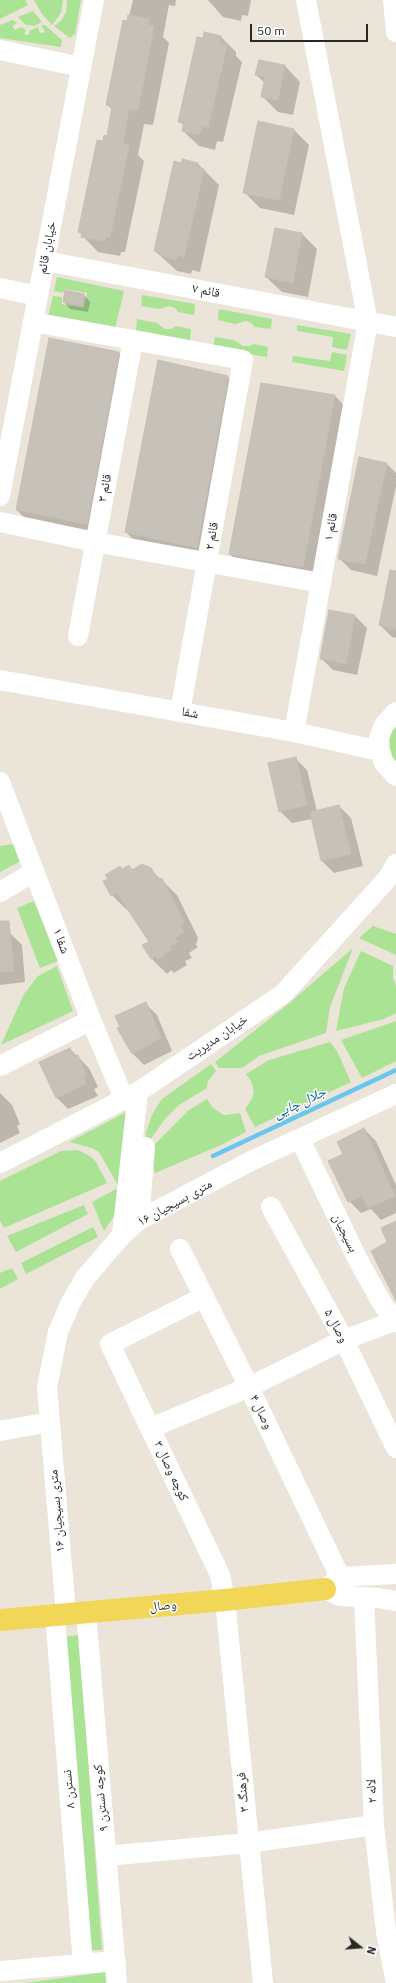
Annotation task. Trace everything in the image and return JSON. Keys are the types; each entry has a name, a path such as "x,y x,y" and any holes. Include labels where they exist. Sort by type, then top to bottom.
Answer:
{"main road":[{"name":"وصال","path":"0,1620 225,1600 332,1583"}],"street":[{"name":"خیابان قائم","path":"0,496 94,0"},
{"path":"306,0 368,322"},
{"path":"393,0 396,32"},
{"path":"0,50 81,67"},
{"name":"قائم ۷","path":"44,261 396,327"},
{"path":"0,288 38,296"},
{"path":"33,322 133,340"},
{"name":"قائم ۱","path":"294,732 368,322"},
{"name":"قائم ۲","path":"133,340 243,360 180,712"},
{"name":"قائم ۳","path":"78,636 133,340"},
{"path":"0,522 95,542 321,583"},
{"name":"شفا","path":"0,680 294,732 380,751"},
{"path":"396,712 384,725 379,738 380,751 384,763 396,776"},
{"name":"شفا ۱","path":"0,782 91,1020 137,1091"},
{"name":"خیابان مدیریت","path":"0,1163 137,1091 283,994 388,878 396,864"},
{"path":"0,892 34,872"},
{"path":"0,1066 91,1020"},
{"path":"137,1091 139,1220"},
{"path":"122,1235 137,1091"},
{"name":"۱۶ متری بسیجیان","path":"69,1614 47,1387 58,1332 71,1302 85,1278 122,1235 139,1220 251,1162 396,1094"},
{"name":"بسیجیان","path":"300,1139 358,1260 383,1305 395,1322"},
{"name":"وصال ۵","path":"271,1207 344,1340 396,1448"},
{"name":"وصال ۴","path":"180,1249 249,1387 332,1583"},
{"name":"کوچه وصال ۳","path":"204,1297 110,1344 220,1575 225,1600"},
{"path":"150,1428 249,1387 344,1340 395,1322"},
{"path":"0,1431 50,1422"},
{"path":"396,1574 332,1583 340,1596 396,1601"},
{"name":"لاله ۲","path":"364,1597 374,1825 391,1932 396,1983"},
{"name":"فرهنگ ۳","path":"225,1600 248,1844 263,1983"},
{"name":"کوچه نسترن ۹","path":"69,1614 106,1856 117,1983"},
{"name":"نسترن ۸","path":"69,1614 83,1964"},
{"path":"106,1856 248,1844 374,1825"},
{"path":"0,1971 116,1961"}],"green space":[{"path":"0,0 25,0 28,5 0,19"},
{"path":"34,0 63,0 61,13 52,25 42,14"},
{"path":"67,0 81,0 75,34 70,38 54,26 61,21 66,12"},
{"path":"33,11 42,22 34,26 26,25 18,17"},
{"path":"13,20 17,23 12,26 15,30 21,27 26,30 24,34 29,35 29,31 38,27 40,33 45,32 41,25 45,25 62,40 61,47 0,38 0,25"},
{"path":"57,277 124,291 115,329 48,316 53,296 62,297 62,304 84,308 87,293 65,289 63,293 54,291"},
{"path":"142,295 195,304 194,315 178,312 175,308 169,306 159,309 141,306"},
{"path":"219,309 272,319 271,329 255,327 246,321 235,324 218,320"},
{"path":"137,319 157,323 165,329 171,329 176,326 191,329 190,340 136,330"},
{"path":"297,325 351,334 347,350 332,347 333,337 297,331"},
{"path":"215,337 234,340 243,346 254,344 268,347 267,357 213,348"},
{"path":"332,352 347,355 344,371 292,362 293,356 330,361"},
{"path":"396,715 396,771 389,763 387,725"},
{"path":"14,844 21,861 0,872 0,846"},
{"path":"34,901 58,961 40,968 17,908"},
{"path":"373,926 396,934 396,955 359,938"},
{"path":"353,948 330,1007 326,1033 259,1056 242,1068 219,1068 215,1062 287,1005"},
{"path":"361,951 393,966 393,979 396,986 396,1013 384,1019 336,1031 344,988"},
{"path":"57,966 73,1011 1,1045 24,994 38,976"},
{"path":"396,1021 396,1061 362,1078 341,1040"},
{"path":"330,1042 337,1051 351,1082 255,1127 245,1109 252,1099 254,1091 251,1081 246,1074 269,1060"},
{"path":"211,1064 216,1071 208,1081 207,1088 179,1105 165,1119 147,1144 146,1132 153,1113 162,1099"},
{"path":"207,1099 213,1108 224,1115 240,1113 246,1132 221,1145 155,1173 149,1150 189,1110"},
{"path":"132,1109 120,1189 99,1152 92,1148 69,1142"},
{"path":"78,1150 90,1156 96,1162 107,1183 4,1228 0,1221 0,1181 61,1151"},
{"path":"116,1189 119,1193 116,1213 104,1231 92,1202"},
{"path":"84,1205 88,1214 16,1252 7,1236"},
{"path":"93,1227 98,1237 26,1274 21,1263"},
{"path":"12,1268 18,1279 0,1289 0,1273"},
{"path":"79,1635 102,1950 87,1950 64,1637"},
{"path":"105,1972 106,1983 26,1983"}],"building":[{"path":"128,15 149,19 148,25 154,26 138,110 129,109 123,143 129,145 110,237 106,237 105,241 81,237 82,233 78,232 97,140 103,141 104,135 107,136 112,106 106,105 123,20 127,21"},
{"path":"204,32 221,36 220,44 227,45 208,128 202,126 199,135 182,131 184,123 178,122 197,37 203,38"},
{"path":"259,60 285,65 278,100 261,97 265,77 255,75"},
{"path":"258,121 294,129 279,200 243,193"},
{"path":"182,159 198,163 197,167 204,169 184,257 177,255 176,260 161,256 161,252 154,251 174,161 181,163"},
{"path":"275,228 302,233 293,283 265,277"},
{"path":"65,290 84,294 82,306 63,302"},
{"path":"49,338 119,352 87,524 16,510"},
{"path":"158,360 228,376 197,548 125,532"},
{"path":"261,383 335,395 303,567 229,554"},
{"path":"359,457 387,463 365,564 338,559"},
{"path":"390,570 396,571 396,629 379,625"},
{"path":"329,610 355,615 346,664 320,659"},
{"path":"296,757 307,805 279,812 268,763"},
{"path":"339,805 351,854 321,861 310,812"},
{"path":"142,864 151,868 158,880 162,878 184,922 181,928 184,931 175,938 178,942 170,946 172,949 158,959 155,956 151,959 142,945 149,942 117,893 111,896 103,881 108,879 105,875 120,866 122,869 129,865 132,870"},
{"path":"0,921 9,921 14,971 0,972"},
{"path":"146,1002 161,1038 132,1054 117,1028 120,1027 115,1016"},
{"path":"70,1048 74,1056 78,1055 86,1075 83,1076 86,1084 56,1098 39,1062"},
{"path":"364,1128 395,1196 368,1208 362,1196 348,1202 328,1161 343,1154 337,1142"},
{"path":"396,1221 396,1301 371,1251 387,1242 381,1228"}],"waterway":[{"name":"جلال چایی","path":"213,1156 396,1070"}]}
